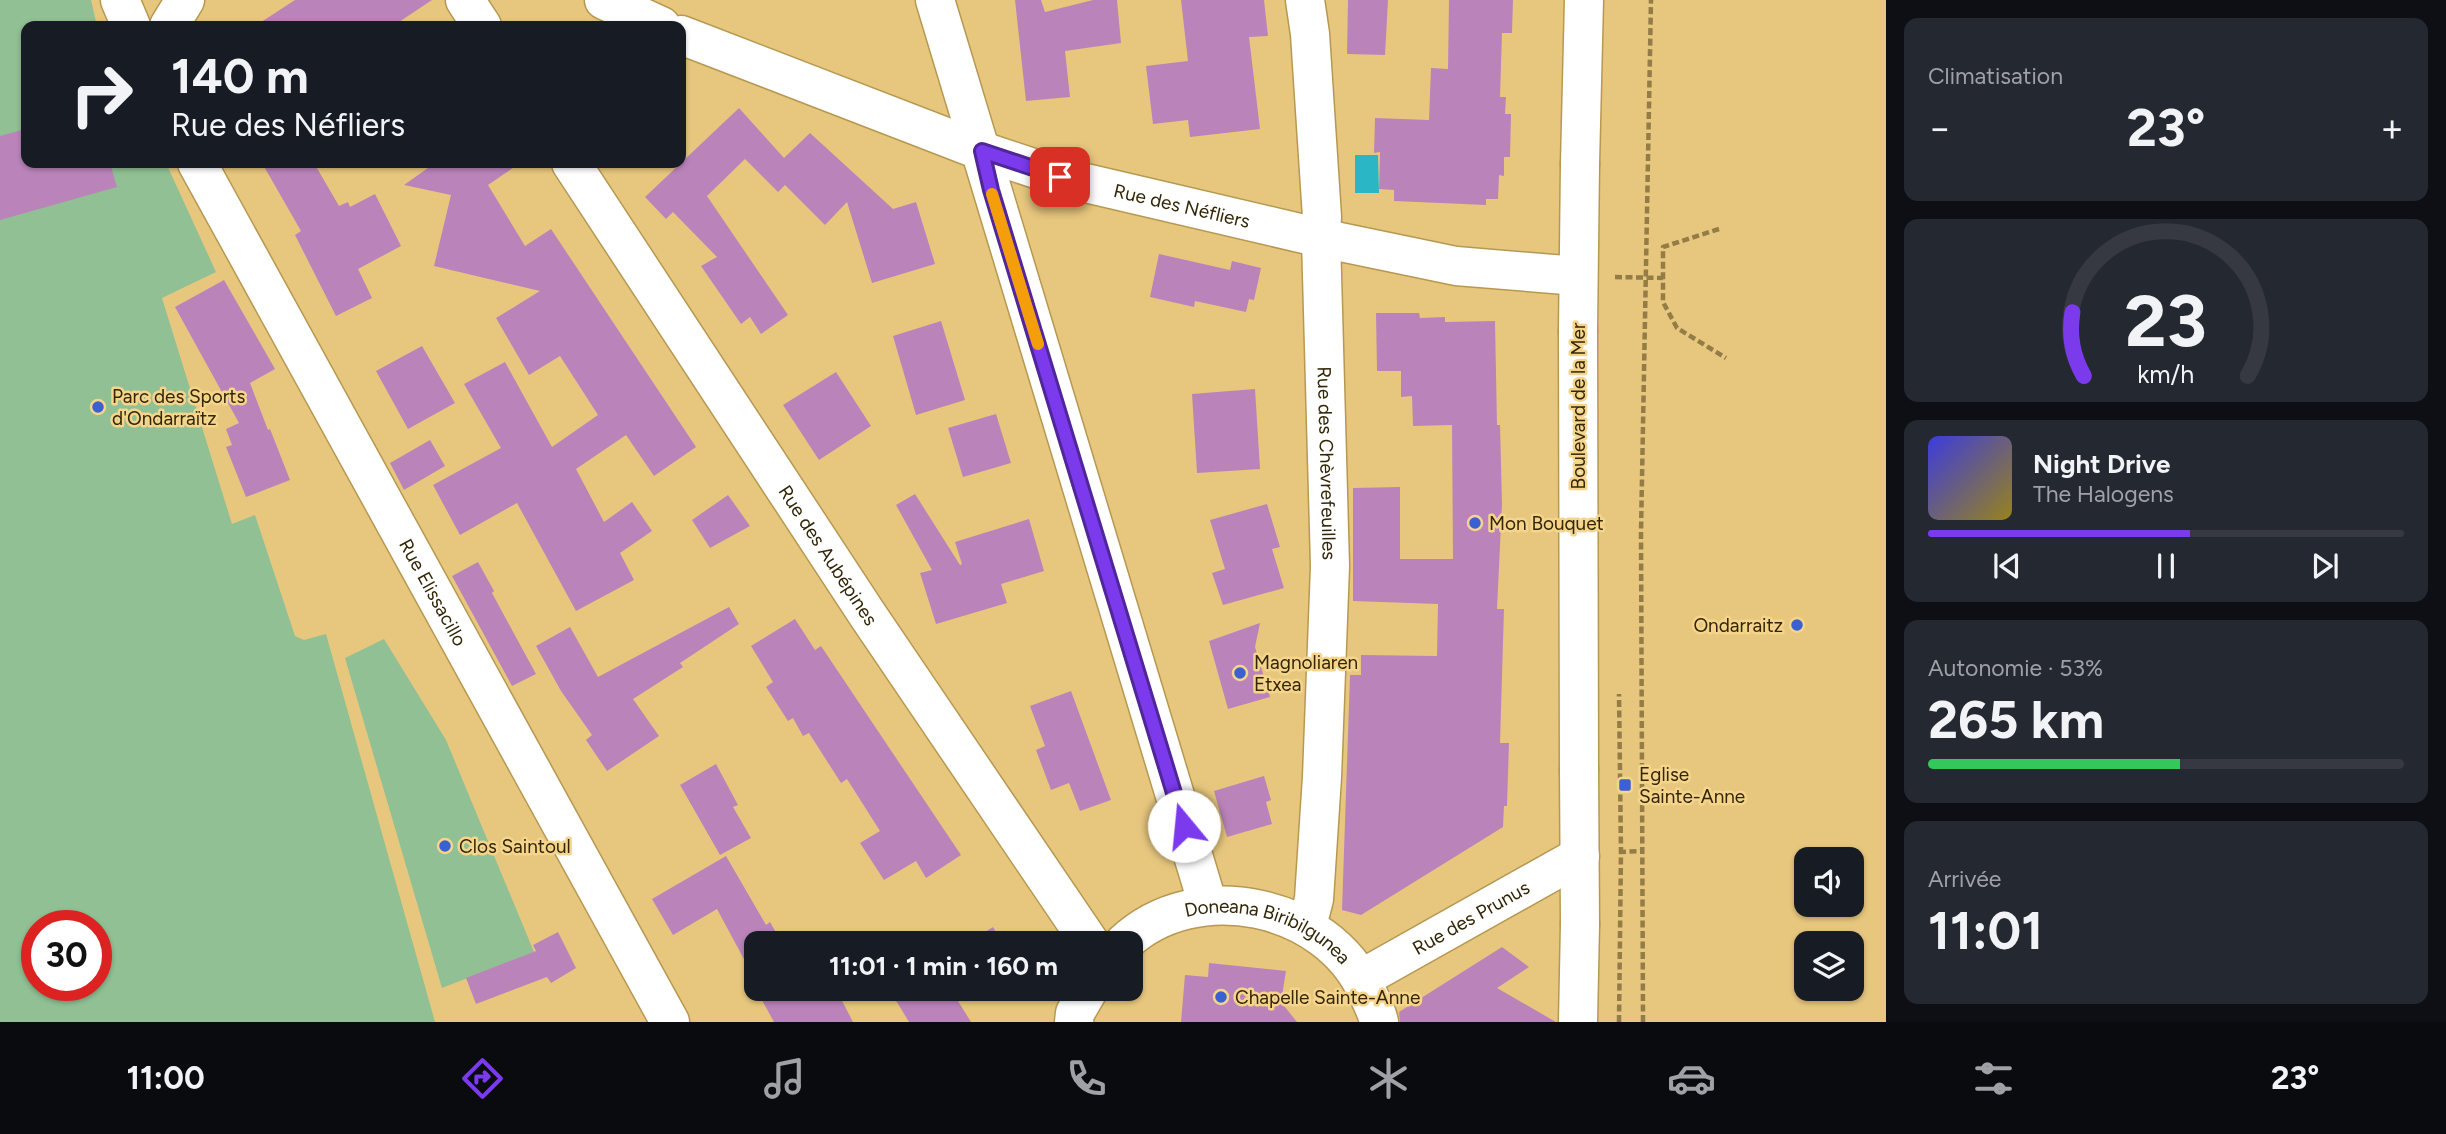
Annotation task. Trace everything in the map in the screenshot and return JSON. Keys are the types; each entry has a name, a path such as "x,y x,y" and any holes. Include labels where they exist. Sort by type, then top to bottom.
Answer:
{"street":[{"path":"120,0 129,21"},
{"path":"172,21 185,0"},
{"path":"464,0 479,21"},
{"path":"604,0 650,21"},
{"path":"935,0 1208,905"},
{"name":"Rue des Chèvrefeuilles","path":"1305,0 1310,34 1322,217 1330,566 1322,777 1314,899 1307,926"},
{"name":"Boulevard de la Mer","path":"1578,1022 1578,276 1584,0"},
{"name":"Rue des Néfliers","path":"686,38 982,151 1060,177 1321,238 1456,266 1578,276"},
{"name":"Rue Elissacillo","path":"200,168 670,1022"},
{"name":"Rue des Aubépines","path":"574,168 867,614 1082,931"},
{"name":"Rue des Prunus","path":"1361,979 1580,856"},
{"name":"Doneana Biribilgunea","path":"1140,931 1168,915 1208,905 1251,906 1307,926 1337,949 1361,979 1379,1022"},
{"path":"1074,1022 1075,1013 1082,1001"}],"path":[{"path":"1643,1022 1641,532 1651,0"},
{"path":"1719,229 1662,247 1663,302 1677,328 1726,358"},
{"path":"1616,277 1663,278"},
{"path":"1619,1022 1620,804"},
{"path":"1621,852 1642,850"}],"green space":[{"name":"Parc des Sports d'Ondarraïtz","path":"0,0 91,0 96,21 21,21 21,168 168,168 216,272 162,298 232,524 255,515 295,636 304,640 326,634 435,1022 0,1022"},
{"name":"Clos Saintoul","path":"384,639 446,740 534,952 442,988 345,658"}],"water":[{"path":"1355,155 1378,155 1379,193 1355,193"}],"building":[{"path":"295,0 432,0 400,21 263,21"},
{"path":"1015,0 1041,0 1045,12 1093,0 1117,0 1121,43 1065,51 1070,97 1026,101"},
{"path":"1181,0 1264,0 1268,36 1249,37 1260,129 1190,137 1188,120 1153,124 1146,66 1188,61"},
{"path":"1348,0 1388,0 1385,55 1347,54"},
{"path":"1449,0 1513,0 1512,33 1502,33 1500,97 1506,97 1505,114 1511,114 1510,157 1504,157 1504,176 1499,175 1498,199 1486,199 1486,205 1394,201 1394,190 1379,189 1380,152 1374,153 1375,118 1429,120 1431,68 1448,69"},
{"path":"739,108 784,158 810,133 893,209 916,202 935,264 872,283 847,202 825,225 785,185 778,192 745,159 707,196 788,315 761,334 750,317 741,324 701,266 717,257 673,212 666,219 645,197 676,168 686,168 686,158"},
{"path":"21,130 21,168 111,168 117,187 0,220 0,136"},
{"path":"265,168 317,168 339,206 348,202 350,207 375,194 401,246 358,269 372,298 336,316 295,235 301,231"},
{"path":"428,168 513,168 488,185 525,246 551,229 696,447 654,476 626,435 576,469 604,522 632,502 652,531 620,553 634,580 576,611 517,503 460,535 433,485 501,448 464,384 505,362 552,447 598,415 560,356 529,375 496,318 540,291 434,266 451,195 404,185"},
{"path":"1159,254 1230,270 1232,261 1261,268 1254,300 1249,299 1246,312 1195,301 1194,307 1150,297"},
{"path":"224,280 275,369 250,383 290,480 246,497 226,447 232,445 226,429 239,423 175,307"},
{"path":"1376,313 1419,313 1420,318 1445,317 1445,322 1495,321 1502,504 1497,609 1504,609 1500,743 1509,743 1507,806 1504,806 1503,827 1361,915 1342,910 1350,675 1361,675 1361,655 1437,656 1438,604 1353,601 1353,488 1400,487 1400,559 1453,559 1452,425 1413,426 1412,396 1401,397 1401,371 1377,371"},
{"path":"941,321 965,400 916,415 893,336"},
{"path":"422,346 455,403 408,429 376,371"},
{"path":"836,372 871,426 819,460 783,405"},
{"path":"1255,389 1260,469 1197,473 1192,394"},
{"path":"996,414 1011,463 963,477 948,428"},
{"path":"430,440 445,466 404,490 390,463"},
{"path":"915,494 960,565 962,564 955,542 1029,519 1044,571 1001,584 1007,603 936,624 920,573 932,570 896,505"},
{"path":"728,495 750,526 710,548 692,520"},
{"path":"1267,504 1280,547 1272,549 1284,588 1223,605 1212,573 1225,569 1210,520"},
{"path":"478,562 536,674 512,686 452,576"},
{"path":"729,607 739,624 680,663 683,667 633,699 659,736 607,771 586,740 592,735 561,691 536,646 570,627 598,677"},
{"path":"795,619 815,650 821,646 961,855 926,878 916,861 884,880 860,843 880,831 847,779 841,783 809,733 803,736 793,718 788,721 766,687 773,682 751,646"},
{"name":"Magnoliaren Etxea","path":"1260,623 1255,647 1270,697 1228,709 1209,641"},
{"path":"1071,691 1111,800 1080,811 1069,783 1051,790 1036,750 1045,746 1030,706"},
{"path":"716,764 738,805 733,807 751,838 720,855 680,785"},
{"path":"1264,776 1271,800 1266,802 1272,824 1227,837 1214,791"},
{"path":"726,856 766,925 770,922 775,931 744,931 744,959 717,909 673,935 652,899"},
{"path":"558,932 576,968 551,983 547,977 476,1004 466,978 536,951 533,945"},
{"path":"1502,947 1529,967 1497,988 1556,1022 1400,1022 1399,1012"},
{"name":"Chapelle Sainte-Anne","path":"1209,963 1286,971 1281,1002 1297,1022 1181,1022 1185,975 1208,977"},
{"path":"762,1001 842,1001 853,1022 774,1022"},
{"path":"896,1001 958,1001 971,1022 909,1022"}],"slow traffic":[{"path":"992,194 1038,344"}],"place":[{"name":"Parc des Sports d'Ondarraïtz","path":"98,407"},
{"name":"Mon Bouquet","path":"1475,523"},
{"name":"Ondarraitz","path":"1797,625"},
{"name":"Magnoliaren Etxea","path":"1240,673"},
{"name":"Eglise Sainte-Anne","path":"1625,785"},
{"name":"Clos Saintoul","path":"445,846"},
{"name":"Chapelle Sainte-Anne","path":"1221,997"}],"route":[{"path":"1060,177 982,151 991,190 1184,826"}]}
